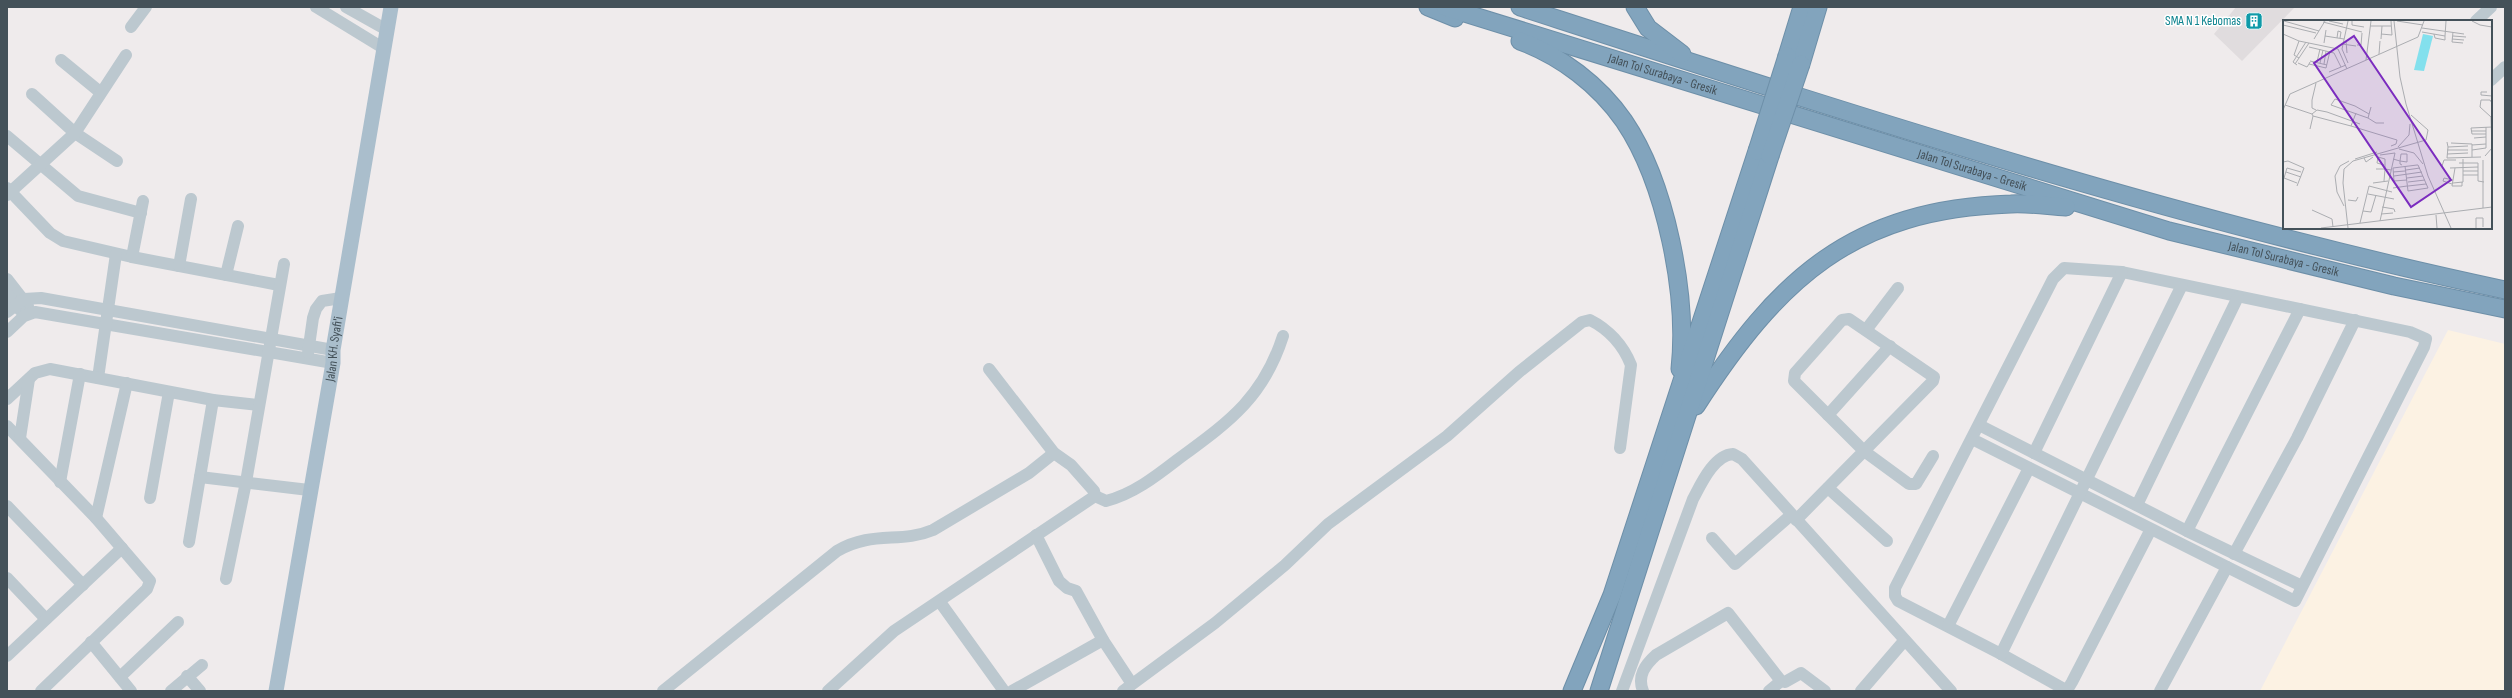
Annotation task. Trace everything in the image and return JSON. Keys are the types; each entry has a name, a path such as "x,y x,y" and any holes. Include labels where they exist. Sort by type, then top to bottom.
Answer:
{"highway":[{"path":"1428,7 1528,44 1554,57 1576,71 1604,97 1624,121 1636,141 1652,182 1671,239 1679,289 1682,347 1676,405"},
{"name":"Jalan Tol Surabaya - Gresik","path":"1445,7 2094,208 2244,249 2394,286 2505,309"},
{"name":"Jalan Tol Surabaya - Gresik","path":"1520,7 1697,64 2111,192 2282,239 2505,290"},
{"path":"1635,7 1648,28 1697,64"},
{"path":"1794,60 1802,7"},
{"path":"1572,691 1612,595 1794,60 1818,7"},
{"path":"1599,691 1683,426 1763,154"},
{"path":"1683,426 1726,359 1761,315 1789,287 1842,246 1883,227 1927,214 1960,208 2012,204 2094,208"},
{"path":"1561,691 1612,595"}],"main road":[{"name":"Jalan KH. Syafi'i","path":"276,691 390,7"}],"street":[{"path":"130,27 146,7"},
{"path":"316,7 383,48"},
{"path":"346,7 387,30"},
{"path":"2477,20 2491,7"},
{"path":"126,55 100,92 75,133 8,192 54,236 116,254 280,285"},
{"path":"62,60 100,92"},
{"path":"2492,79 2505,67"},
{"path":"32,94 75,133 117,161"},
{"path":"7,136 78,196 142,207 132,257"},
{"path":"179,266 192,199"},
{"path":"226,275 238,226"},
{"path":"98,378 107,325 116,254"},
{"path":"226,579 270,353 270,339 284,264"},
{"path":"1972,439 2295,601 2426,341 2425,338 2410,332 2355,320 2122,272 2064,268 2058,272 1895,588 1895,596 1898,601 2001,654 2064,689 2069,687 2151,529"},
{"path":"2034,453 2122,272"},
{"path":"7,279 16,305"},
{"path":"2001,654 2081,494 2182,285"},
{"path":"1866,330 1898,288"},
{"path":"7,294 16,305 28,314 107,325 181,330 270,339 308,346 333,356"},
{"path":"2137,505 2238,297"},
{"path":"16,305 41,298 108,311 270,353 308,358 333,356"},
{"path":"308,358 308,346 313,318 318,305 322,301 341,298"},
{"path":"2187,531 2300,309"},
{"path":"7,332 28,314"},
{"path":"1712,538 1735,564 1794,518 1828,488 1864,451 1934,377 1849,319 1842,320 1793,378 1864,451 1913,485 1916,484 1933,456"},
{"path":"1036,535 1059,581 1067,588 1076,591 1127,688 1215,624 1285,565 1328,524 1447,436 1519,372 1582,322 1590,320 1602,325 1612,335 1631,365 1620,448"},
{"path":"2234,554 2297,438 2355,320"},
{"path":"989,369 1054,453 1071,465 1094,491 1095,496 1106,501 1130,492 1220,429 1254,395 1270,369 1283,336"},
{"path":"1828,415 1890,346"},
{"path":"7,399 40,371 50,369 213,400 259,405"},
{"path":"60,482 80,374"},
{"path":"20,438 29,379"},
{"path":"96,518 127,383"},
{"path":"150,498 169,392"},
{"path":"188,542 213,400"},
{"path":"1979,425 2187,531 2302,586"},
{"path":"7,426 96,518 149,578 149,586 41,691"},
{"path":"663,691 837,551 862,540 876,537 920,535 933,530 1029,473 1054,453"},
{"path":"1622,691 1693,499 1706,476 1718,462 1729,454 1733,454 1742,459 1904,641 1951,691"},
{"path":"1948,626 2028,468"},
{"path":"200,477 309,490"},
{"path":"1828,488 1886,542"},
{"path":"828,691 894,630 940,602 1095,496"},
{"path":"7,506 83,585"},
{"path":"9,650 46,619 122,548"},
{"path":"2160,691 2227,567"},
{"path":"7,578 46,619"},
{"path":"940,602 1004,691"},
{"path":"1643,691 1640,682 1641,676 1650,661 1656,655 1728,614 1781,681"},
{"path":"120,677 178,622"},
{"path":"1012,691 1103,640"},
{"path":"1861,691 1904,641"},
{"path":"91,642 131,691"},
{"path":"171,691 202,664"},
{"path":"1769,691 1781,681 1785,682 1801,673 1825,691"},
{"path":"187,676 200,691"}],"shaded area":[{"path":"2236,7 2295,7 2242,61 2214,34"},
{"path":"2448,330 2505,344 2505,691 2260,691"}],"place":[{"name":"SMA N 1 Kebomas","path":"2254,21"}]}
